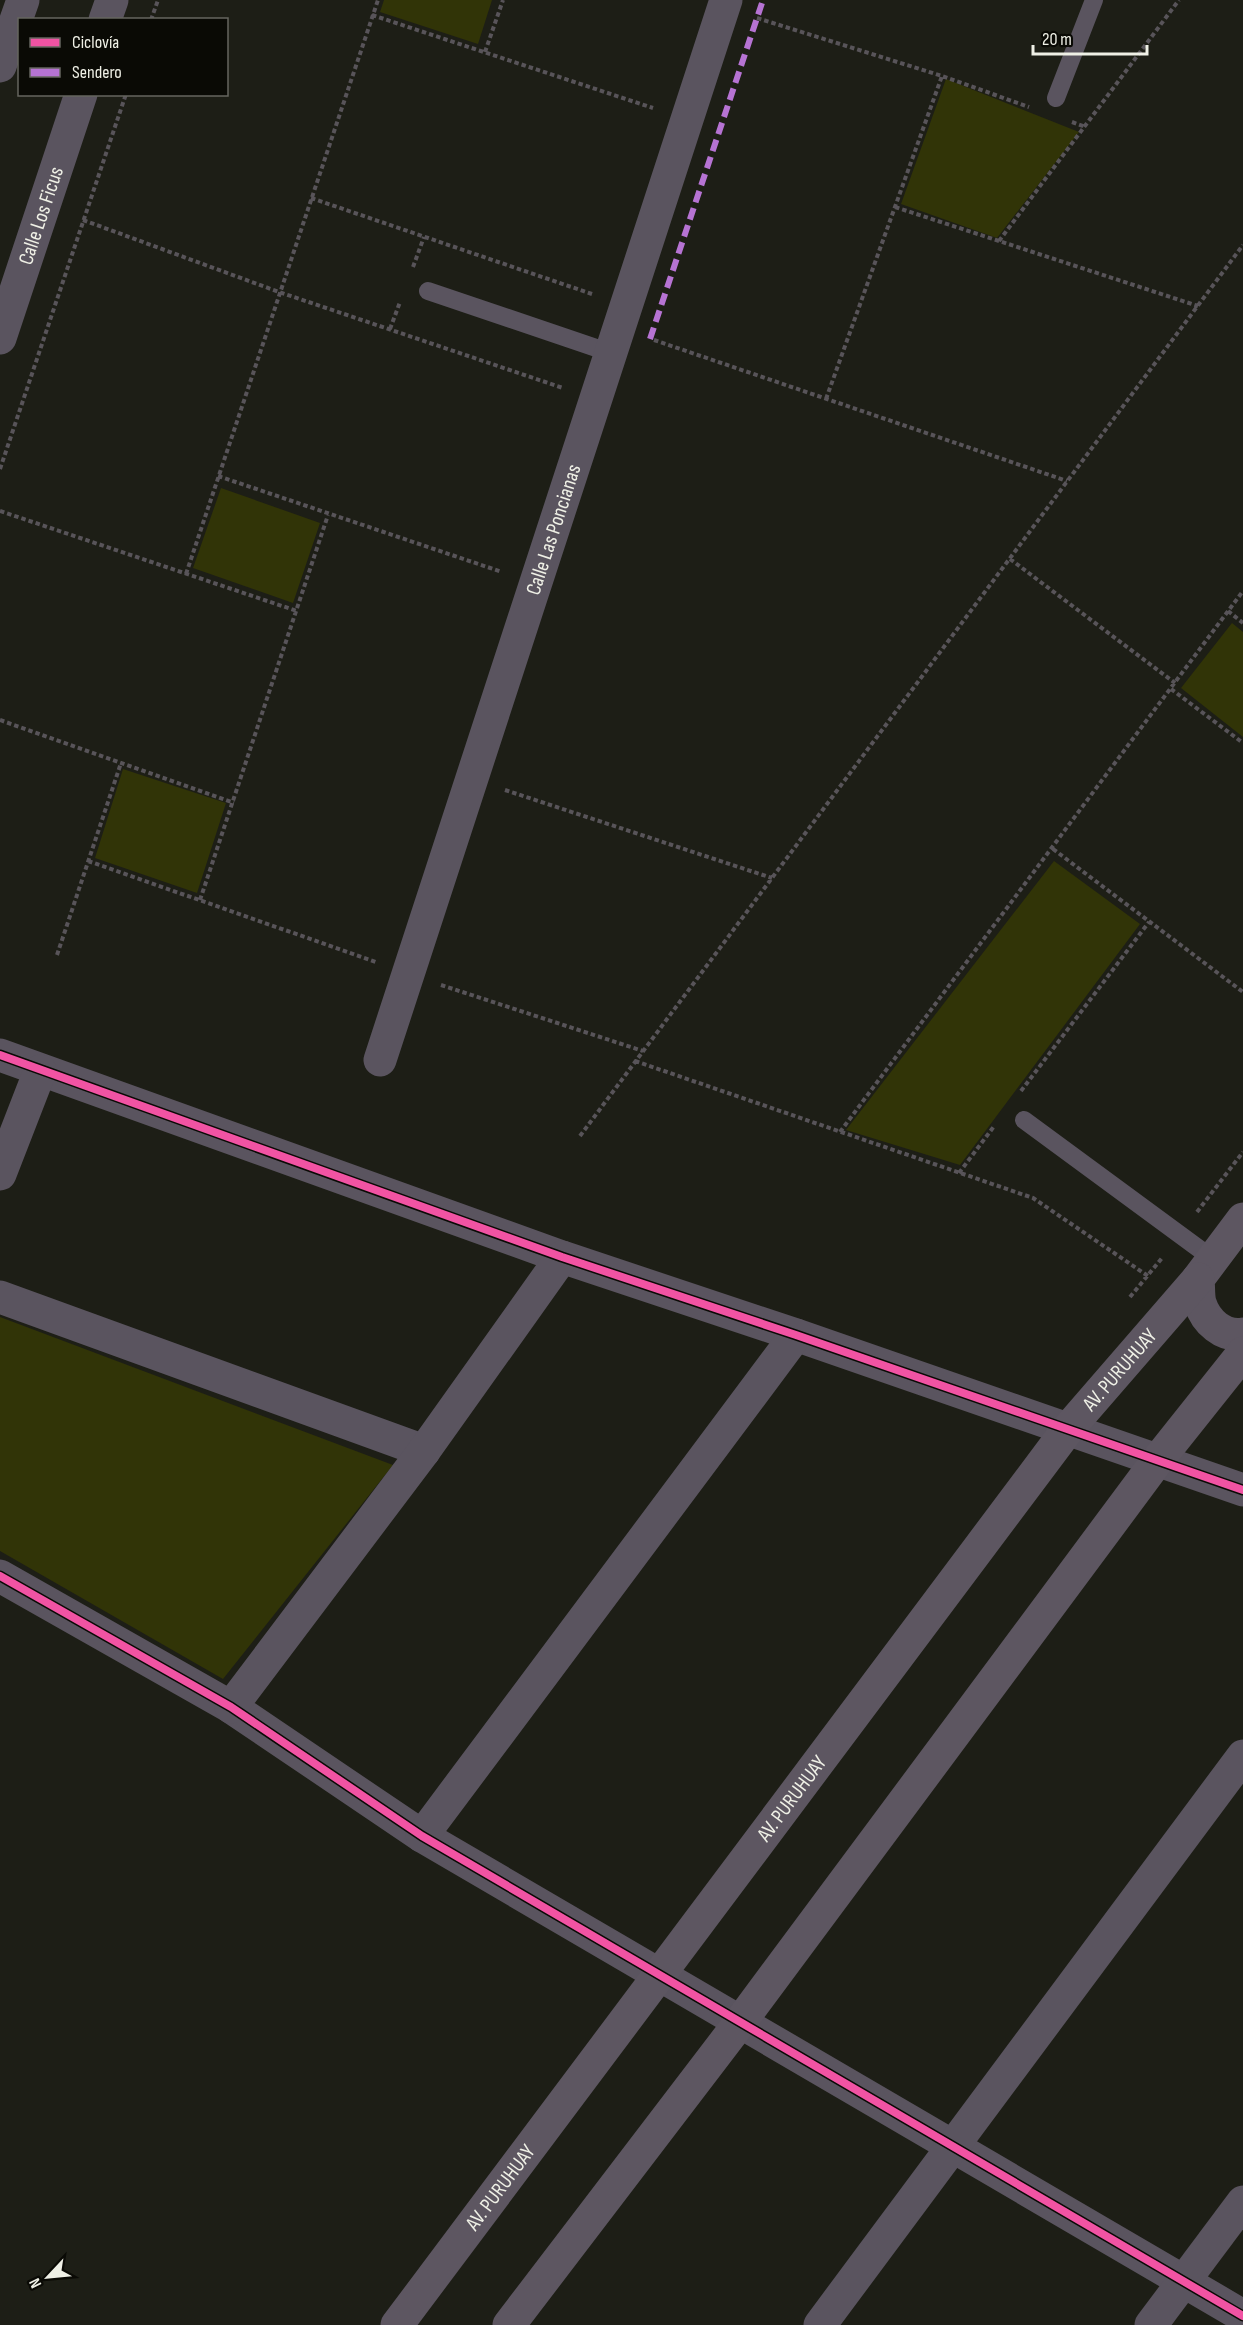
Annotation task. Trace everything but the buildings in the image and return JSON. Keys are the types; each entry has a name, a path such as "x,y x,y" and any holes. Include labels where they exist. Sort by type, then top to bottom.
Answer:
{"main road":[{"name":"AV. PURUHUAY","path":"397,2325 1068,1429 1205,1269 1243,1219"},
{"path":"1205,1269 1200,1304 1211,1324 1233,1336 1243,1334"},
{"path":"509,2325 741,2021 1157,1461 1243,1353"}],"street":[{"path":"0,66 23,0"},
{"path":"106,18 112,0"},
{"name":"Calle Las Poncianas","path":"380,1060 726,0"},
{"name":"Calle Los Ficus","path":"0,338 80,96"},
{"path":"0,1055 562,1257 796,1335 1243,1490"},
{"path":"0,1174 40,1071"},
{"path":"231,1707 424,1451 562,1257"},
{"path":"0,1297 424,1451"},
{"path":"422,1836 796,1335"},
{"path":"0,1576 231,1707 422,1836 1243,2316"},
{"path":"820,2325 953,2146 1231,1796 1243,1756"},
{"path":"1151,2325 1243,2202"}],"lane":[{"path":"1056,98 1094,0"},
{"path":"428,291 610,353"},
{"path":"1024,1119 1205,1269"}],"path":[{"path":"152,18 158,0"},
{"path":"186,574 378,0"},
{"path":"485,52 504,0"},
{"path":"999,241 1179,0"},
{"path":"372,15 654,108"},
{"path":"757,18 942,76 1030,107"},
{"path":"826,399 942,76"},
{"path":"0,469 125,96"},
{"path":"1064,119 1086,127"},
{"path":"311,198 593,294"},
{"path":"895,207 1198,306"},
{"path":"83,220 279,292 564,388"},
{"path":"580,1136 1243,245"},
{"path":"650,339 1067,481"},
{"path":"218,476 503,573"},
{"path":"0,511 297,611"},
{"path":"200,900 328,515"},
{"path":"1010,559 1175,682"},
{"path":"840,1132 1243,591"},
{"path":"1228,611 1243,623"},
{"path":"1171,689 1243,743"},
{"path":"0,720 234,803"},
{"path":"57,955 121,763"},
{"path":"501,788 772,878"},
{"path":"1053,849 1243,992"},
{"path":"88,861 385,965"},
{"path":"1016,1098 1149,922"},
{"path":"436,983 643,1051"},
{"path":"636,1061 1033,1198 1148,1276"},
{"path":"959,1173 1001,1117"},
{"path":"1194,1215 1243,1152"},
{"path":"1130,1297 1167,1251"}],"green space":[{"path":"384,0 492,0 478,44 380,12"},
{"path":"946,79 1079,132 997,238 901,204"},
{"path":"221,488 320,523 293,603 193,568"},
{"path":"1232,623 1243,632 1243,737 1181,688"},
{"path":"123,769 226,803 197,893 95,858"},
{"path":"1054,861 1140,924 960,1165 846,1130"},
{"path":"0,1317 393,1465 223,1679 0,1551"}],"marked path":[{"path":"650,339 763,0"}],"cycle path":[{"path":"0,1055 562,1257 796,1335 1243,1490"},
{"path":"0,1576 231,1707 422,1836 1243,2316"}]}
